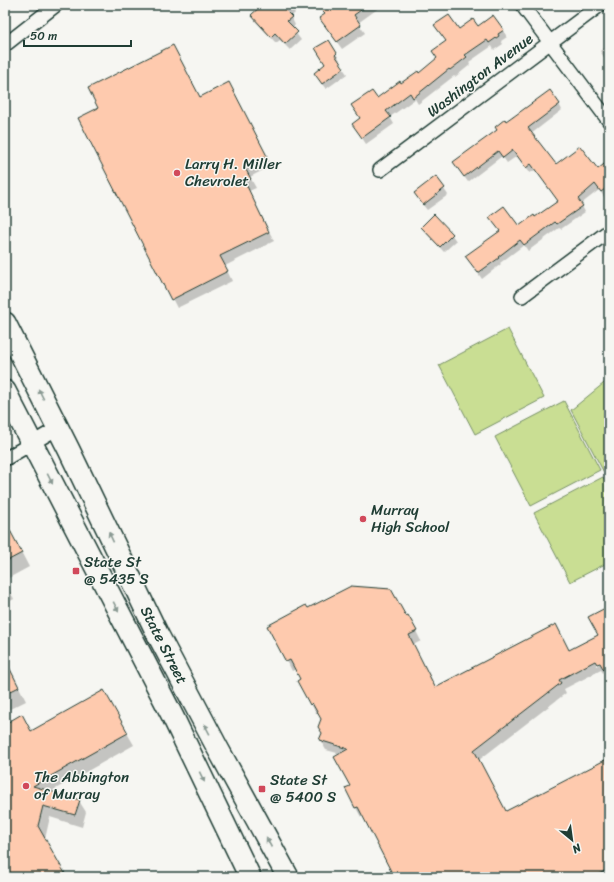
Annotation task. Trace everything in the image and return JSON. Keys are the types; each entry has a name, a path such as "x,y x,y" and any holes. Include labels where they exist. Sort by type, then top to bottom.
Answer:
{"main road":[{"name":"State Street","path":"5,323 179,675 288,877"},
{"name":"State Street","path":"5,391 173,717 250,877"}],"street":[{"path":"5,45 56,5"},
{"path":"522,5 609,121"},
{"name":"Washington Avenue","path":"380,170 600,5"},
{"path":"522,296 609,231"},
{"path":"5,459 58,428"}],"green space":[{"path":"508,329 544,398 475,434 439,365"},
{"path":"609,379 609,482 571,410"},
{"path":"564,401 600,470 531,506 495,437"},
{"path":"603,477 609,488 609,562 570,582 534,513"}],"building":[{"path":"262,5 292,5 286,11 292,17 287,21 298,32 285,44 275,33 271,37 251,15"},
{"path":"330,5 368,5 354,15 361,25 337,42 319,18 325,14 322,11"},
{"path":"449,15 459,29 473,19 478,26 493,15 504,30 498,34 499,36 489,43 487,40 465,55 467,57 450,70 449,69 413,98 410,93 386,111 391,117 362,138 352,124 360,118 351,105 372,91 377,98 400,81 401,83 418,71 419,73 437,58 432,51 446,41 434,25"},
{"path":"329,40 337,53 335,55 344,68 322,84 314,73 325,64 315,48"},
{"name":"Larry H. Miller Chevrolet","path":"173,45 200,97 229,82 267,156 245,168 251,179 245,182 269,232 220,256 228,271 171,300 78,118 98,108 88,88"},
{"path":"550,90 560,104 528,128 556,164 580,146 598,169 609,160 609,186 601,192 595,184 578,199 583,206 557,224 555,222 524,245 520,240 478,273 465,256 500,231 489,217 504,206 519,226 558,201 531,164 526,168 513,150 503,158 498,151 464,177 453,162 497,130 495,127 505,119 506,121 513,117"},
{"path":"436,176 445,188 423,205 414,193"},
{"path":"434,214 453,234 440,247 421,227"},
{"path":"5,521 22,553 5,562"},
{"path":"351,586 391,589 406,616 408,615 417,631 409,635 435,687 556,624 569,650 598,635 588,617 609,606 609,679 600,663 597,664 595,661 559,680 561,683 474,750 506,811 609,758 609,869 593,877 394,877 358,807 355,808 345,788 350,786 334,757 348,749 319,740 322,733 318,727 321,719 312,703 310,705 297,681 300,679 290,660 286,662 267,626 306,605 308,608"},
{"path":"5,659 19,687 5,694"},
{"name":"The Abbington of Murray","path":"104,690 128,733 33,786 80,800 75,815 43,806 38,826 67,877 10,877 5,868 5,724 22,714 31,731"}],"place":[{"name":"Larry H. Miller Chevrolet","path":"177,173"},
{"name":"Murray High School","path":"363,519"},
{"name":"State St @ 5435 S","path":"76,571"},
{"name":"The Abbington of Murray","path":"26,786"},
{"name":"State St @ 5400 S","path":"262,789"}]}
